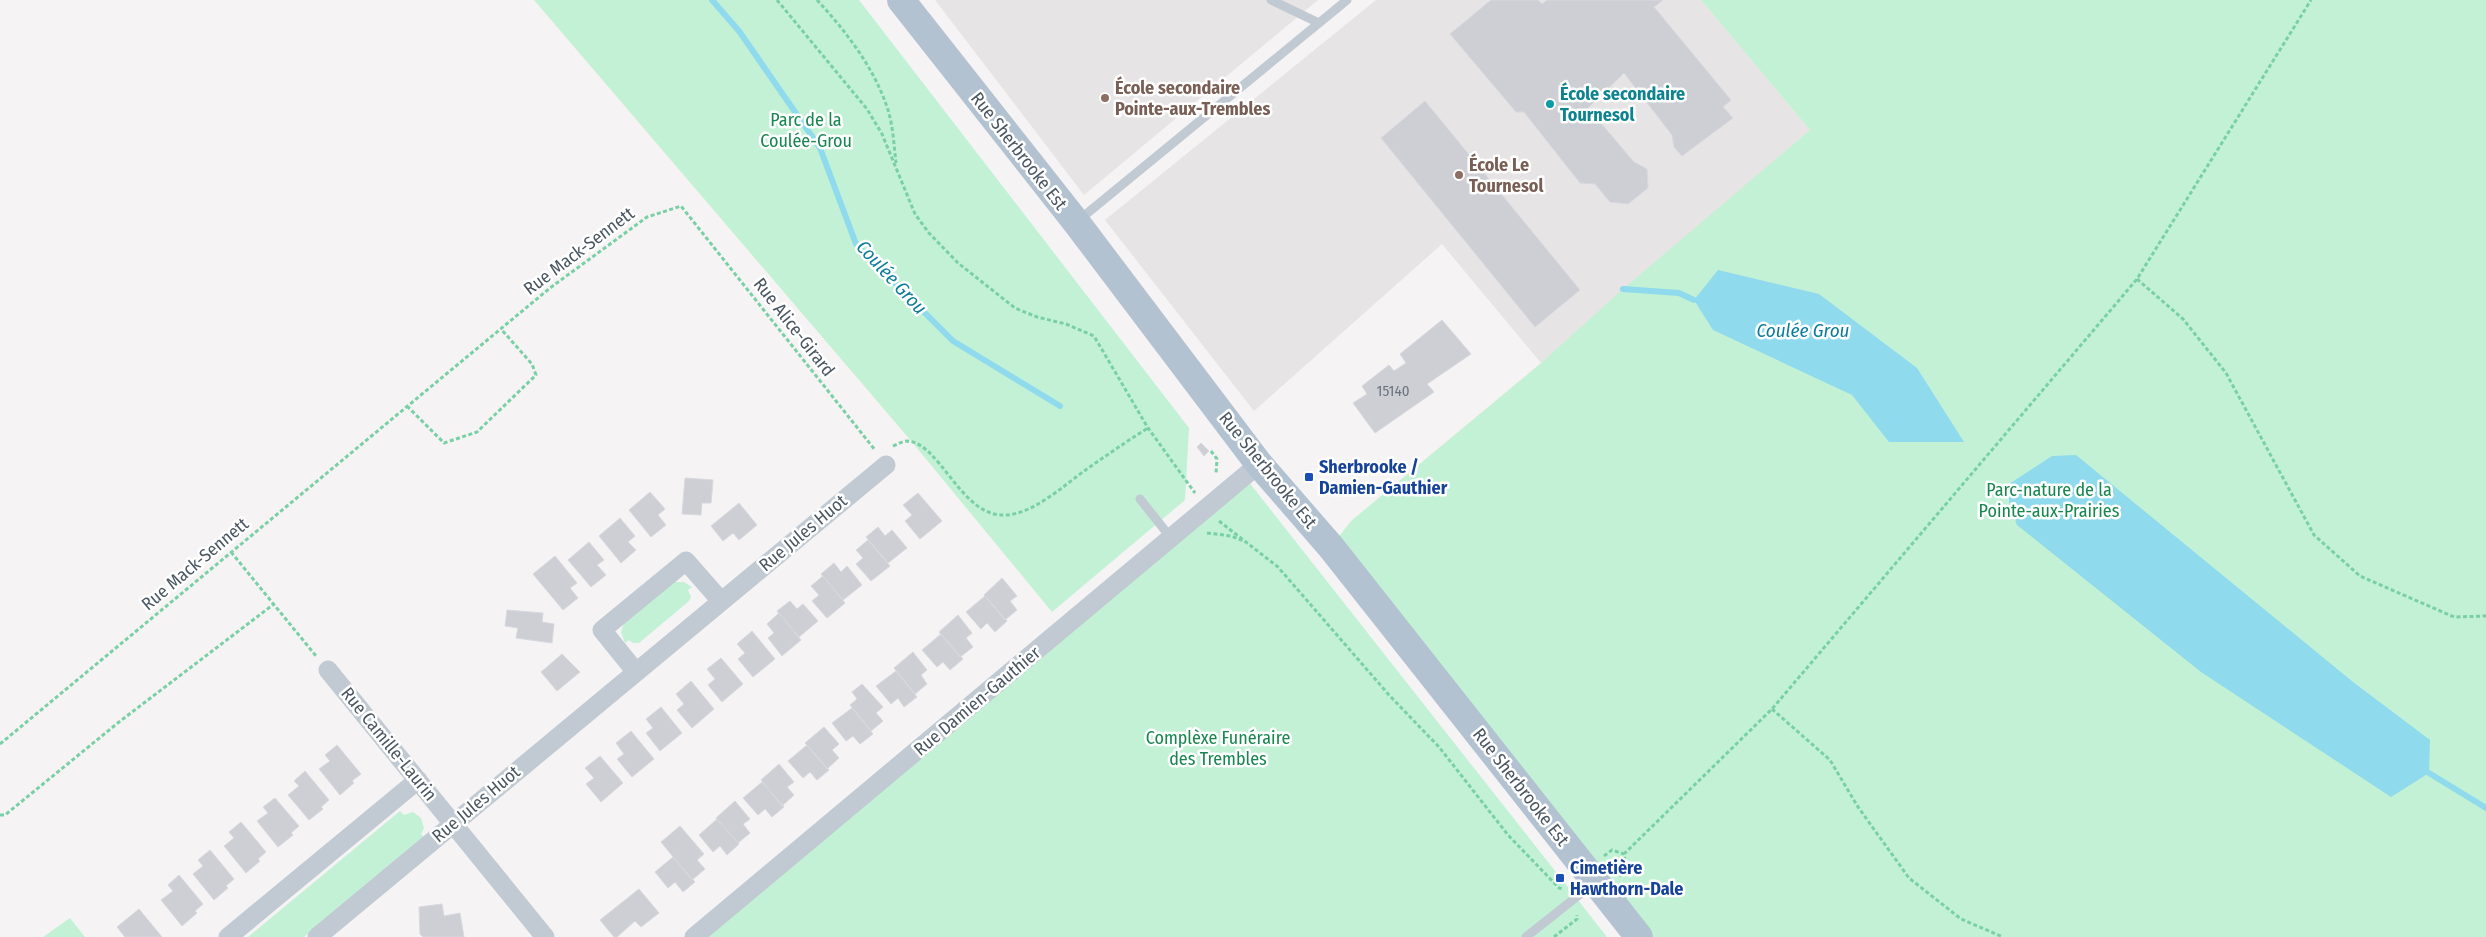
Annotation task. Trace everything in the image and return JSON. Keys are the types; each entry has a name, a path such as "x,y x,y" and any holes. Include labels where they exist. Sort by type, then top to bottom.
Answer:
{"main road":[{"name":"Rue Sherbrooke Est","path":"901,0 1076,222 1259,464 1332,547 1639,937"}],"street":[{"name":"Rue Damien-Gauthier","path":"694,937 1259,464"},
{"name":"Rue Jules Huot","path":"316,937 886,465"},
{"path":"636,672 602,630 686,562 721,601"},
{"name":"Rue Camille-Laurin","path":"328,670 545,937"},
{"path":"228,937 418,780"}],"lane":[{"path":"1272,0 1320,23"},
{"path":"1076,222 1347,0"},
{"path":"1140,499 1171,538"},
{"path":"1526,937 1596,882"}],"path":[{"path":"777,0 867,109 882,134 915,214 929,233 965,269 1016,308 1037,317 1066,324 1094,336 1148,428 1196,494"},
{"path":"817,0 835,19 876,82 888,111 897,169"},
{"path":"1624,854 1772,709 2137,279 2311,0"},
{"name":"Rue Mack-Sennett","path":"0,744 550,288 647,217 681,206"},
{"name":"Rue Alice-Girard","path":"681,206 886,465"},
{"path":"2137,279 2183,319 2226,373 2314,536 2360,576 2454,617 2486,616"},
{"path":"407,406 444,443 477,432 536,375 532,364 501,329"},
{"path":"893,446 906,441 917,443 972,502 983,510 1001,515 1022,511 1046,500 1148,428"},
{"path":"1211,451 1218,463 1213,479"},
{"path":"1217,519 1278,567 1389,696 1439,747 1508,835 1559,888"},
{"path":"1200,530 1211,535 1231,536 1247,543"},
{"path":"231,552 328,670"},
{"path":"0,815 5,815 119,722 274,604"},
{"path":"1772,709 1830,760 1858,807 1909,878 1961,919 2003,937"},
{"path":"1612,850 1624,854"},
{"path":"1624,854 1628,870"},
{"path":"1554,937 1576,919"}],"shaded area":[{"name":"École secondaire Pointe-aux-Trembles","path":"935,0 1318,0 1084,195"},
{"name":"École Le Tournesol","path":"1376,0 1701,0 1810,130 1541,363 1442,244 1254,411 1105,220"}],"green space":[{"name":"Parc de la Coulée-Grou","path":"534,0 859,0 1189,428 1185,500 1052,612 912,442"},
{"name":"Parc-nature de la Pointe-aux-Prairies","path":"1701,0 2486,0 2486,937 1639,937 1331,547 1351,521 1541,363 1623,289 1810,130"},
{"name":"Complèxe Funéraire des Trembles","path":"1248,481 1607,937 694,937"},
{"path":"674,582 684,582 692,587 688,590 691,597 689,601 639,643 633,643 629,640 625,643 621,632 624,623"},
{"path":"400,811 404,815 413,812 421,818 424,828 421,834 424,837 304,937 248,937"},
{"path":"70,918 85,937 43,937"}],"water":[{"name":"Coulée Grou","path":"1718,270 1819,294 1917,368 1964,442 1889,442 1852,395 1713,330 1694,300"},
{"path":"2076,455 2353,682 2430,740 2429,773 2391,797 2201,672 2017,525 2009,502 2009,484 2052,456"}],"building":[{"name":"École secondaire Tournesol","path":"1491,0 1538,0 1542,4 1547,0 1663,0 1654,7 1731,100 1723,107 1733,118 1682,156 1674,147 1672,135 1624,73 1588,108 1634,162 1647,169 1648,188 1628,204 1610,202 1595,184 1580,183 1524,112 1516,112 1450,34"},
{"path":"1425,101 1580,290 1535,327 1381,138"},
{"path":"1442,320 1471,354 1427,384 1434,392 1375,433 1353,403 1367,394 1362,386 1389,365 1394,371 1406,363 1400,354"},
{"path":"1201,443 1209,451 1204,456 1197,447"},
{"path":"685,478 713,480 711,503 702,503 701,515 682,514"},
{"path":"650,492 665,509 658,515 666,525 651,537 629,510"},
{"path":"918,493 942,521 920,539 905,521 912,515 903,505"},
{"path":"739,503 757,525 739,540 733,533 723,541 711,526"},
{"path":"620,518 635,536 628,542 636,550 621,563 599,536"},
{"path":"878,527 885,536 892,530 907,548 888,563 866,537"},
{"path":"868,540 890,566 871,581 856,564 863,558 856,550"},
{"path":"589,542 604,560 597,565 606,575 591,587 568,560"},
{"path":"555,556 577,583 570,588 578,598 563,610 533,574"},
{"path":"834,563 841,572 847,566 862,585 843,600 821,574"},
{"path":"823,576 845,603 827,618 812,601 819,595 811,586"},
{"path":"1002,578 1017,596 1010,601 1017,610 1005,620 984,595"},
{"path":"985,596 1007,621 995,632 987,623 981,629 966,612"},
{"path":"790,601 797,609 803,604 818,621 799,637 777,611"},
{"path":"507,610 543,613 542,622 554,624 552,643 516,638 518,628 505,626"},
{"path":"779,613 801,640 782,656 768,638 774,633 767,624"},
{"path":"958,615 972,633 966,638 973,647 960,657 939,632"},
{"path":"752,631 775,659 753,677 738,659 745,653 737,644"},
{"path":"941,634 963,659 950,670 943,662 937,667 922,650"},
{"path":"913,652 927,670 921,675 927,684 915,694 894,668"},
{"path":"562,654 580,672 557,691 541,672"},
{"path":"721,658 743,684 722,702 708,685 715,679 707,669"},
{"path":"896,671 917,697 904,707 898,698 891,704 876,686"},
{"path":"691,681 714,709 692,728 677,710 684,704 676,694"},
{"path":"862,684 883,707 876,713 883,721 871,731 850,705 857,699 852,692"},
{"path":"661,707 682,733 660,751 646,733 653,728 646,719"},
{"path":"852,708 873,734 860,744 853,736 846,741 832,723"},
{"path":"824,727 839,744 832,750 839,758 827,769 805,743"},
{"path":"631,731 654,759 632,777 617,759 624,754 616,743"},
{"path":"337,745 361,774 340,795 319,769 330,761 325,755"},
{"path":"807,745 829,770 817,780 810,772 803,778 788,761"},
{"path":"600,756 623,783 601,802 586,784 594,778 585,768"},
{"path":"779,764 794,782 787,787 794,795 782,806 761,780"},
{"path":"305,771 329,800 321,807 323,809 309,820 288,795 299,786 294,781"},
{"path":"762,782 784,807 772,817 765,809 758,815 743,798"},
{"path":"275,798 299,826 291,833 293,835 278,847 257,821 268,813 263,807"},
{"path":"735,801 750,819 743,824 750,833 738,843 716,818"},
{"path":"717,819 739,844 727,855 720,846 713,852 699,835"},
{"path":"241,822 266,852 258,859 260,861 246,873 224,846 234,838 229,832"},
{"path":"680,826 704,854 697,860 705,869 692,880 661,842"},
{"path":"210,850 234,879 226,886 228,888 214,900 193,874 203,866 198,860"},
{"path":"673,857 695,882 683,892 675,882 668,888 655,872"},
{"path":"179,875 203,904 195,911 197,913 182,926 161,900 173,891 168,885"},
{"path":"639,889 659,913 641,927 635,921 617,937 614,937 600,920"},
{"path":"442,904 444,916 460,913 464,937 423,937 420,934 419,907"},
{"path":"139,909 162,937 125,937 117,927"}],"waterway":[{"name":"Coulée Grou","path":"712,0 739,31 820,148 856,244 953,341 1060,406"},
{"name":"Coulée Grou","path":"1623,289 1679,293 1694,300"},
{"name":"Coulée Grou","path":"2429,773 2486,808"}],"place":[{"name":"École secondaire Pointe-aux-Trembles","path":"1105,98"},
{"name":"École secondaire Tournesol","path":"1550,104"},
{"name":"École Le Tournesol","path":"1459,175"},
{"name":"Sherbrooke / Damien-Gauthier","path":"1309,477"},
{"name":"Cimetière Hawthorn-Dale","path":"1560,878"}]}
